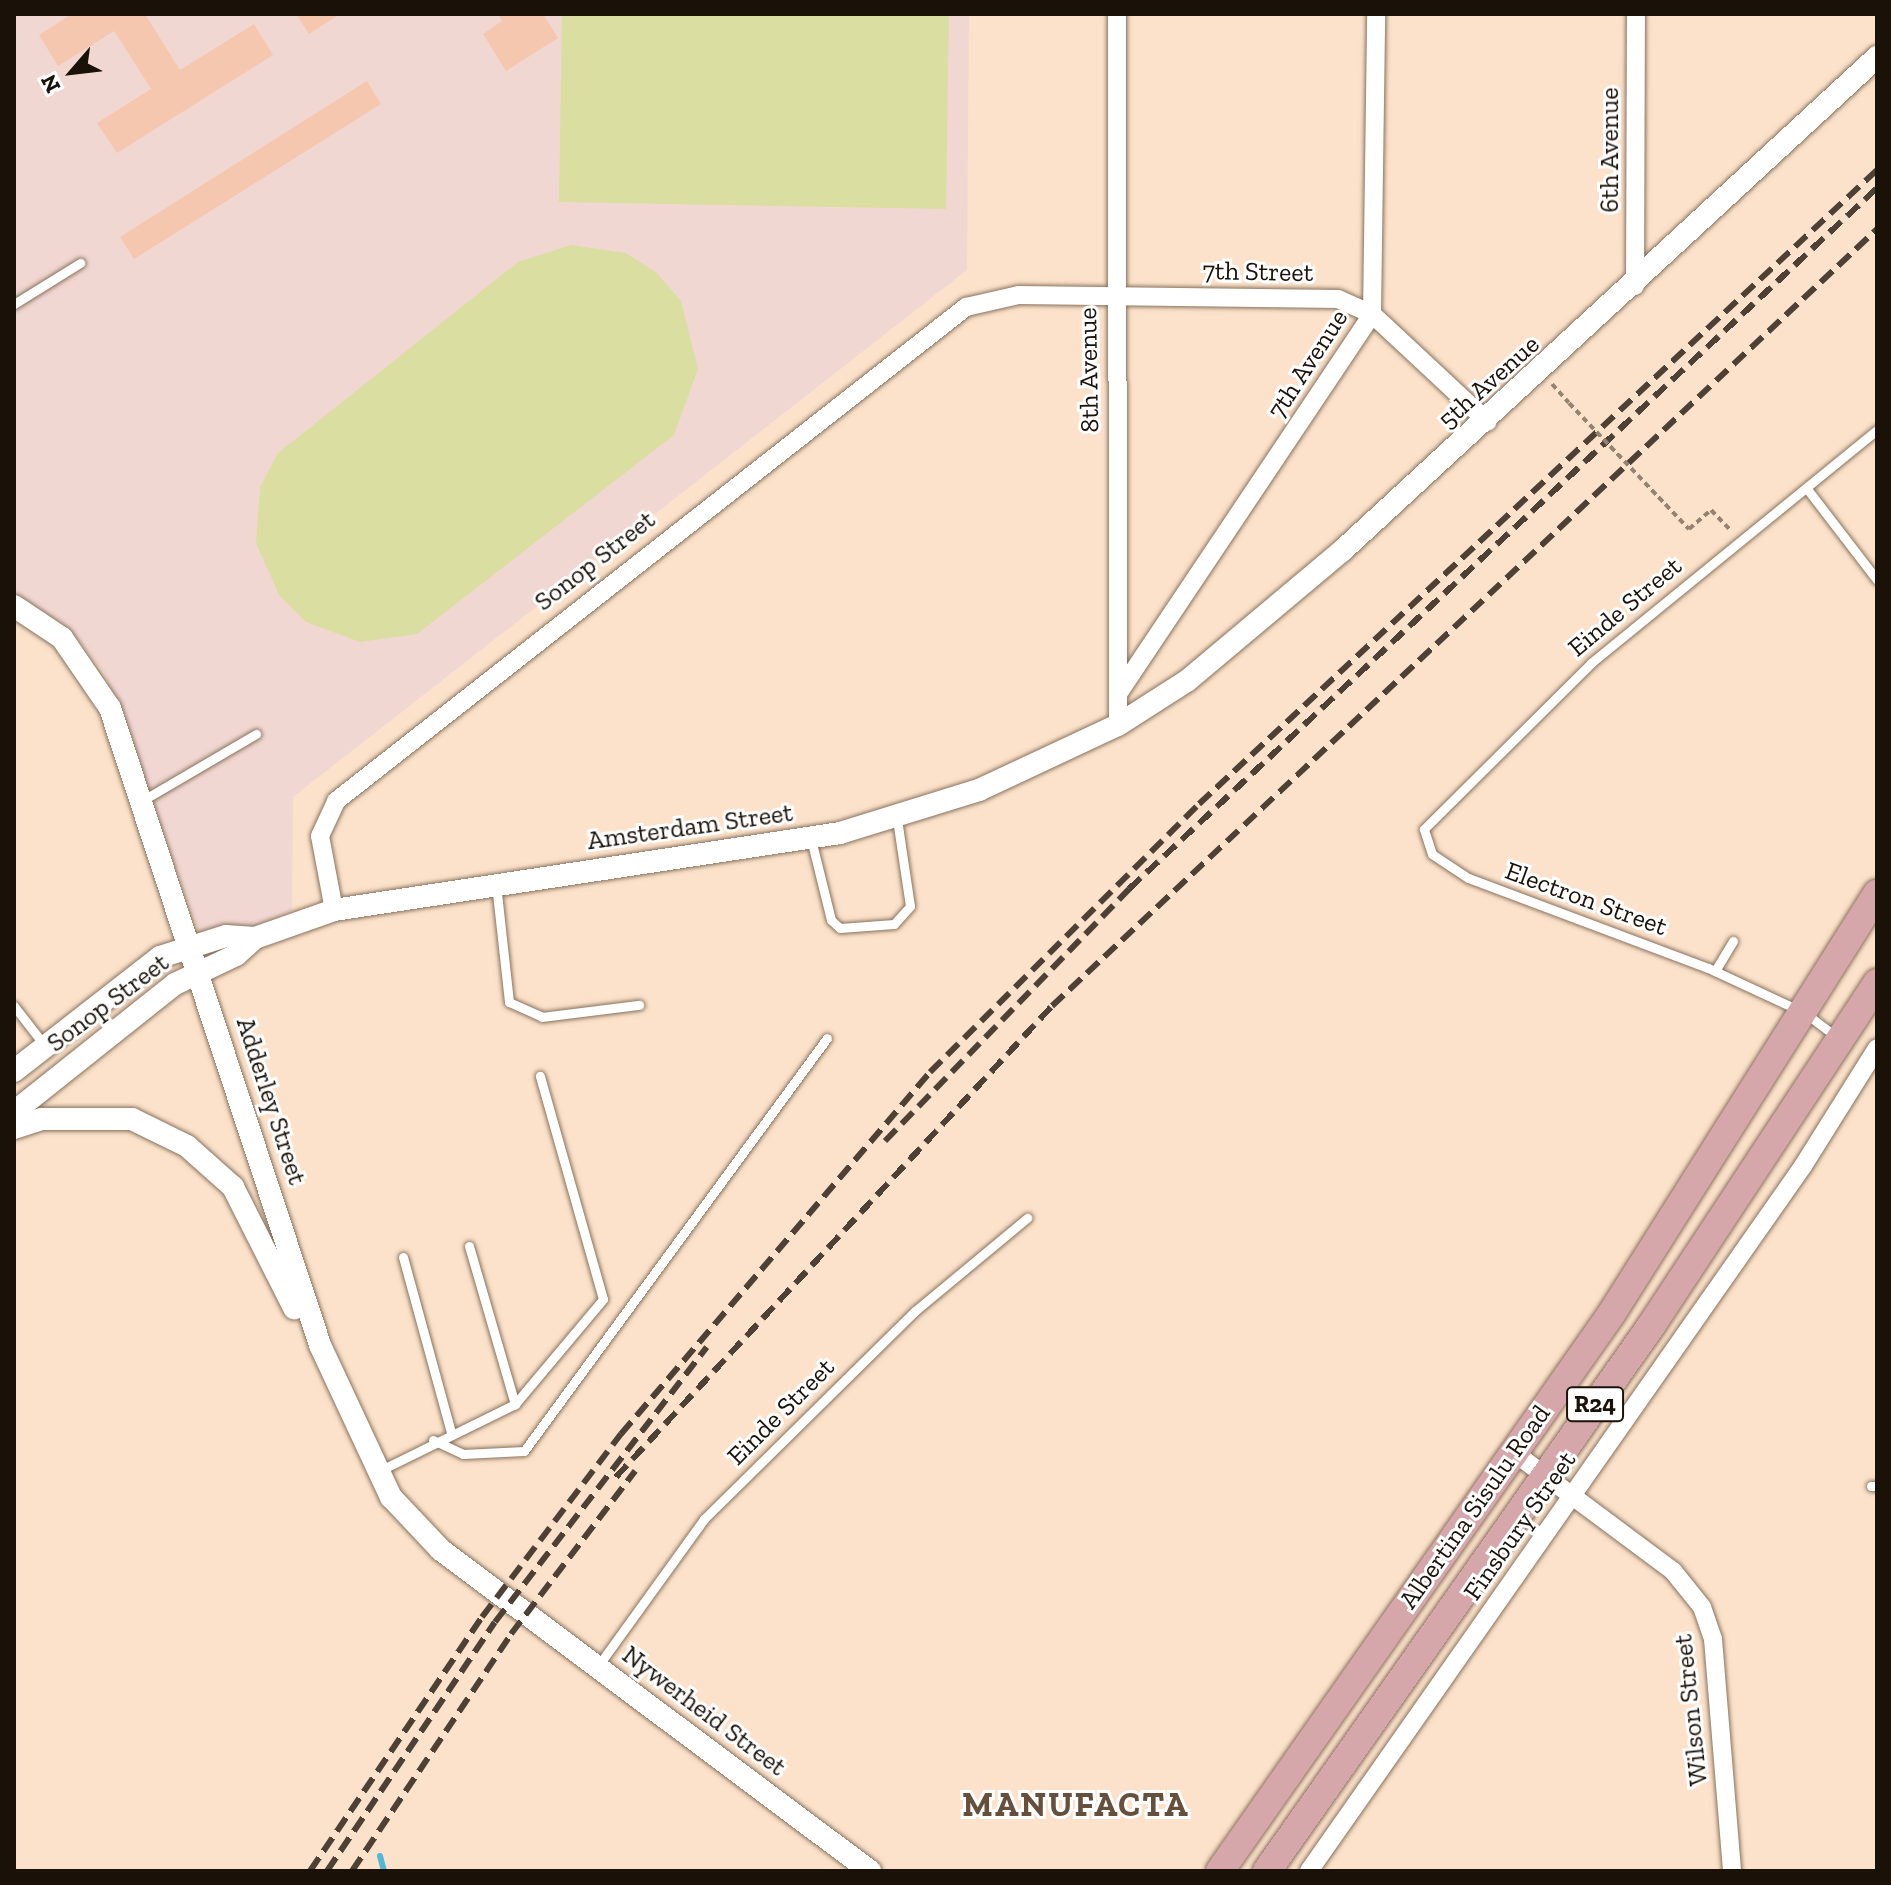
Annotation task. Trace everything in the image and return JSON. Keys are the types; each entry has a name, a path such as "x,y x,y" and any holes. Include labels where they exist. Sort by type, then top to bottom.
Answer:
{"main road":[{"name":"Albertina Sisulu Road","path":"1220,1871 1512,1451 1612,1313 1805,1013 1877,894"},
{"name":"Albertina Sisulu Road","path":"1267,1871 1545,1473 1877,983"}],"street":[{"name":"8th Avenue","path":"1117,14 1114,296 1118,725"},
{"name":"7th Avenue","path":"1120,691 1372,314 1376,14"},
{"name":"6th Avenue","path":"1635,286 1636,14"},
{"name":"5th Avenue","path":"1118,725 1217,656 1488,422 1877,57"},
{"name":"7th Street","path":"983,300 1114,296 1338,299 1372,314 1488,422"},
{"name":"Sonop Street","path":"334,910 320,836 336,801 957,312 983,300"},
{"name":"Adderley Street","path":"14,606 62,638 98,683 143,800 192,945 320,1345 372,1466 441,1550 505,1596"},
{"name":"Amsterdam Street","path":"192,945 255,938 334,910 811,838 897,819 1118,725"},
{"name":"Amsterdam Street","path":"200,970 236,955 255,938"},
{"name":"Sonop Street","path":"14,1071 160,957 192,945"},
{"name":"Sonop Street","path":"14,1112 200,970"},
{"name":"Finsbury Street","path":"1309,1871 1575,1495 1877,1048"},
{"path":"14,1128 42,1119 132,1119 214,1165 259,1227 322,1377 372,1466"},
{"name":"Wilson Street","path":"1512,1451 1673,1571 1710,1626 1732,1871"},
{"name":"Nywerheid Street","path":"505,1596 868,1870"}],"lane":[{"path":"14,304 80,263"},
{"name":"Einde Street","path":"1425,837 1433,813 1569,683 1740,540 1808,490 1877,430"},
{"path":"1808,490 1877,580"},
{"path":"143,800 256,734"},
{"path":"811,838 831,920 840,928 894,924 910,906 897,819"},
{"name":"Electron Street","path":"1425,837 1432,854 1468,878 1715,971 1805,1013 1840,1040"},
{"path":"496,884 509,1002 542,1017 639,1005"},
{"path":"1715,971 1733,941"},
{"path":"14,1006 45,1046"},
{"path":"433,1440 463,1454 524,1451 827,1038"},
{"path":"372,1466 515,1404 603,1299 540,1076"},
{"name":"Einde Street","path":"598,1666 704,1519 915,1311 1027,1218"},
{"path":"469,1246 515,1404"},
{"path":"403,1257 451,1433"}],"path":[{"path":"1557,390 1689,529 1711,510 1740,540"}],"shaded area":[{"path":"14,14 969,14 967,270 293,797 292,910 205,948 104,672 70,629 14,601"}],"green space":[{"path":"562,14 949,14 946,209 559,202"},
{"path":"571,245 626,253 657,273 681,301 698,369 674,435 417,634 360,642 306,622 279,595 256,543 260,487 278,453 518,262"}],"building":[{"path":"72,14 145,14 180,70 254,24 273,55 117,153 97,123 151,89 114,31 58,66 39,35"},
{"path":"296,14 340,14 309,34"},
{"path":"498,14 543,14 558,38 506,71 483,34 502,21"},
{"path":"367,81 381,104 134,259 120,237"}],"waterway":[{"path":"380,1856 384,1871"}],"railway":[{"path":"310,1871 482,1617 621,1434 930,1072 1199,804 1877,170"},
{"path":"885,1141 1129,889 1877,188"},
{"path":"616,1477 1052,1006 1877,229"},
{"path":"327,1871 495,1622 707,1347"},
{"path":"352,1871 511,1634 635,1471"}],"district":[{"name":"MANUFACTA","path":"1076,1805"}]}
